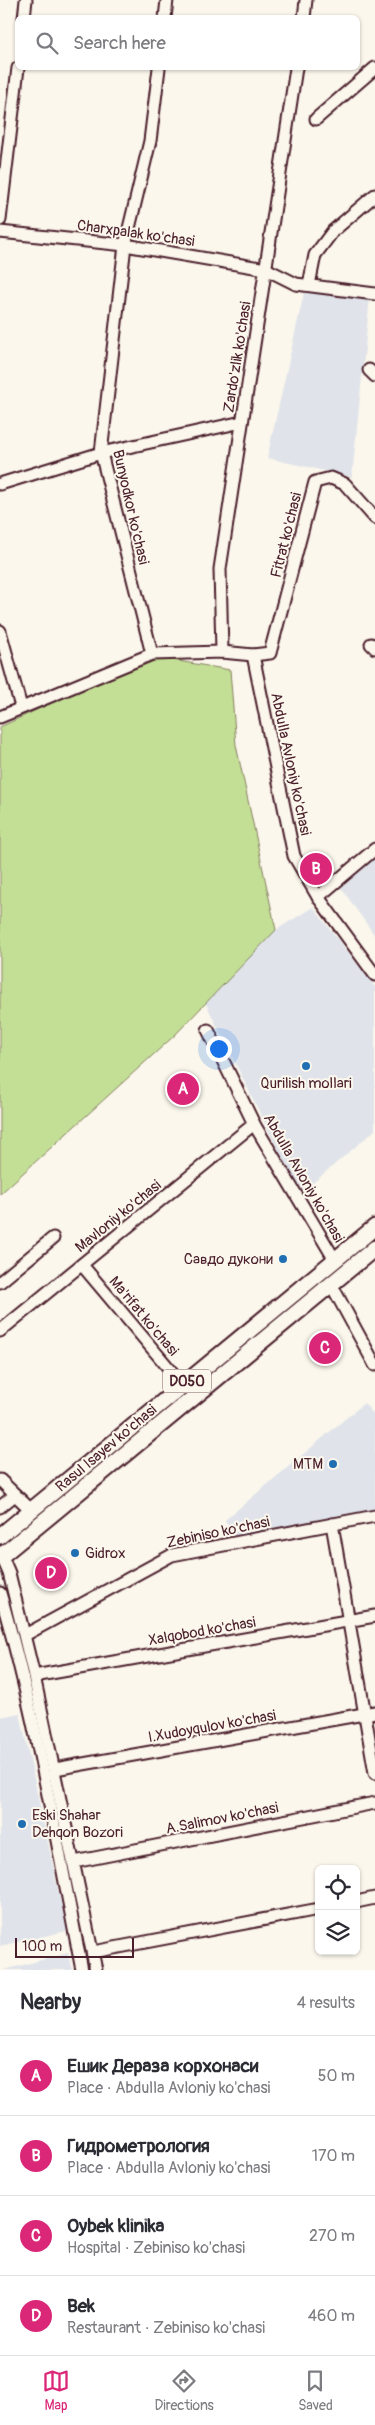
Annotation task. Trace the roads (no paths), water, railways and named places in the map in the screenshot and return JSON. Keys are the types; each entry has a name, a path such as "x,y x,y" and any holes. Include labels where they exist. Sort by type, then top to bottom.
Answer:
{"main road":[{"name":"Rasul Isayev ko'chasi","path":"0,1536 375,1226"},
{"name":"Rasul Isayev ko'chasi","path":"1,1555 375,1248"}],"street":[{"path":"24,15 26,0"},
{"path":"165,15 167,0"},
{"path":"304,15 306,0"},
{"path":"316,120 375,68"},
{"path":"0,220 18,70"},
{"name":"Bunyodkor ko'chasi","path":"152,654 101,452 125,245 150,141 159,70"},
{"name":"Zardo'zlik ko'chasi","path":"222,652 220,569 296,70"},
{"path":"309,285 315,255 333,230 375,194"},
{"name":"Charxpalak ko'chasi","path":"0,232 125,245 266,269 296,284 375,294"},
{"path":"0,484 101,452 242,422"},
{"name":"Fitrat ko'chasi","path":"253,655 270,653 315,482 331,478 345,484 375,518"},
{"path":"0,631 21,707"},
{"path":"0,717 152,654 222,652 253,655"},
{"name":"Abdulla Avloniy ko'chasi","path":"253,655 294,856 318,897 375,975"},
{"path":"318,897 375,849"},
{"name":"Abdulla Avloniy ko'chasi","path":"208,1030 254,1124 335,1260"},
{"name":"Mavloniy ko'chasi","path":"0,1331 254,1124"},
{"path":"0,1282 53,1238"},
{"name":"Ma'rifat ko'chasi","path":"82,1265 183,1385"},
{"path":"331,1284 375,1366"},
{"path":"0,1480 31,1510"},
{"path":"0,1507 15,1494"},
{"name":"Zebiniso ko'chasi","path":"13,1640 22,1642 25,1636 172,1554 375,1516"},
{"path":"332,1524 348,1621 370,1713 375,1773"},
{"path":"1,1555 25,1636 55,1769 96,1970"},
{"path":"0,1593 13,1640 44,1776 82,1970"},
{"name":"Xalqobod ko'chasi","path":"34,1676 375,1616"},
{"name":"I.Xudoyqulov ko'chasi","path":"55,1769 370,1713"},
{"name":"A.Salimov ko'chasi","path":"74,1862 375,1803"},
{"path":"360,1901 375,1898"},
{"path":"92,1952 315,1910"},
{"path":"76,1939 90,1937"}],"place":[{"name":"Гидрометрология","path":"316,869"},
{"name":"Qurilish mollari","path":"306,1066"},
{"name":"Ешик Дераза корхонаси","path":"183,1089"},
{"name":"Савдо дукони","path":"283,1259"},
{"name":"Oybek klinika","path":"325,1348"},
{"name":"MTM","path":"333,1464"},
{"name":"Gidrox","path":"75,1553"},
{"name":"Bek","path":"51,1573"},
{"name":"Eski Shahar Dehqon Bozori","path":"22,1824"}]}
